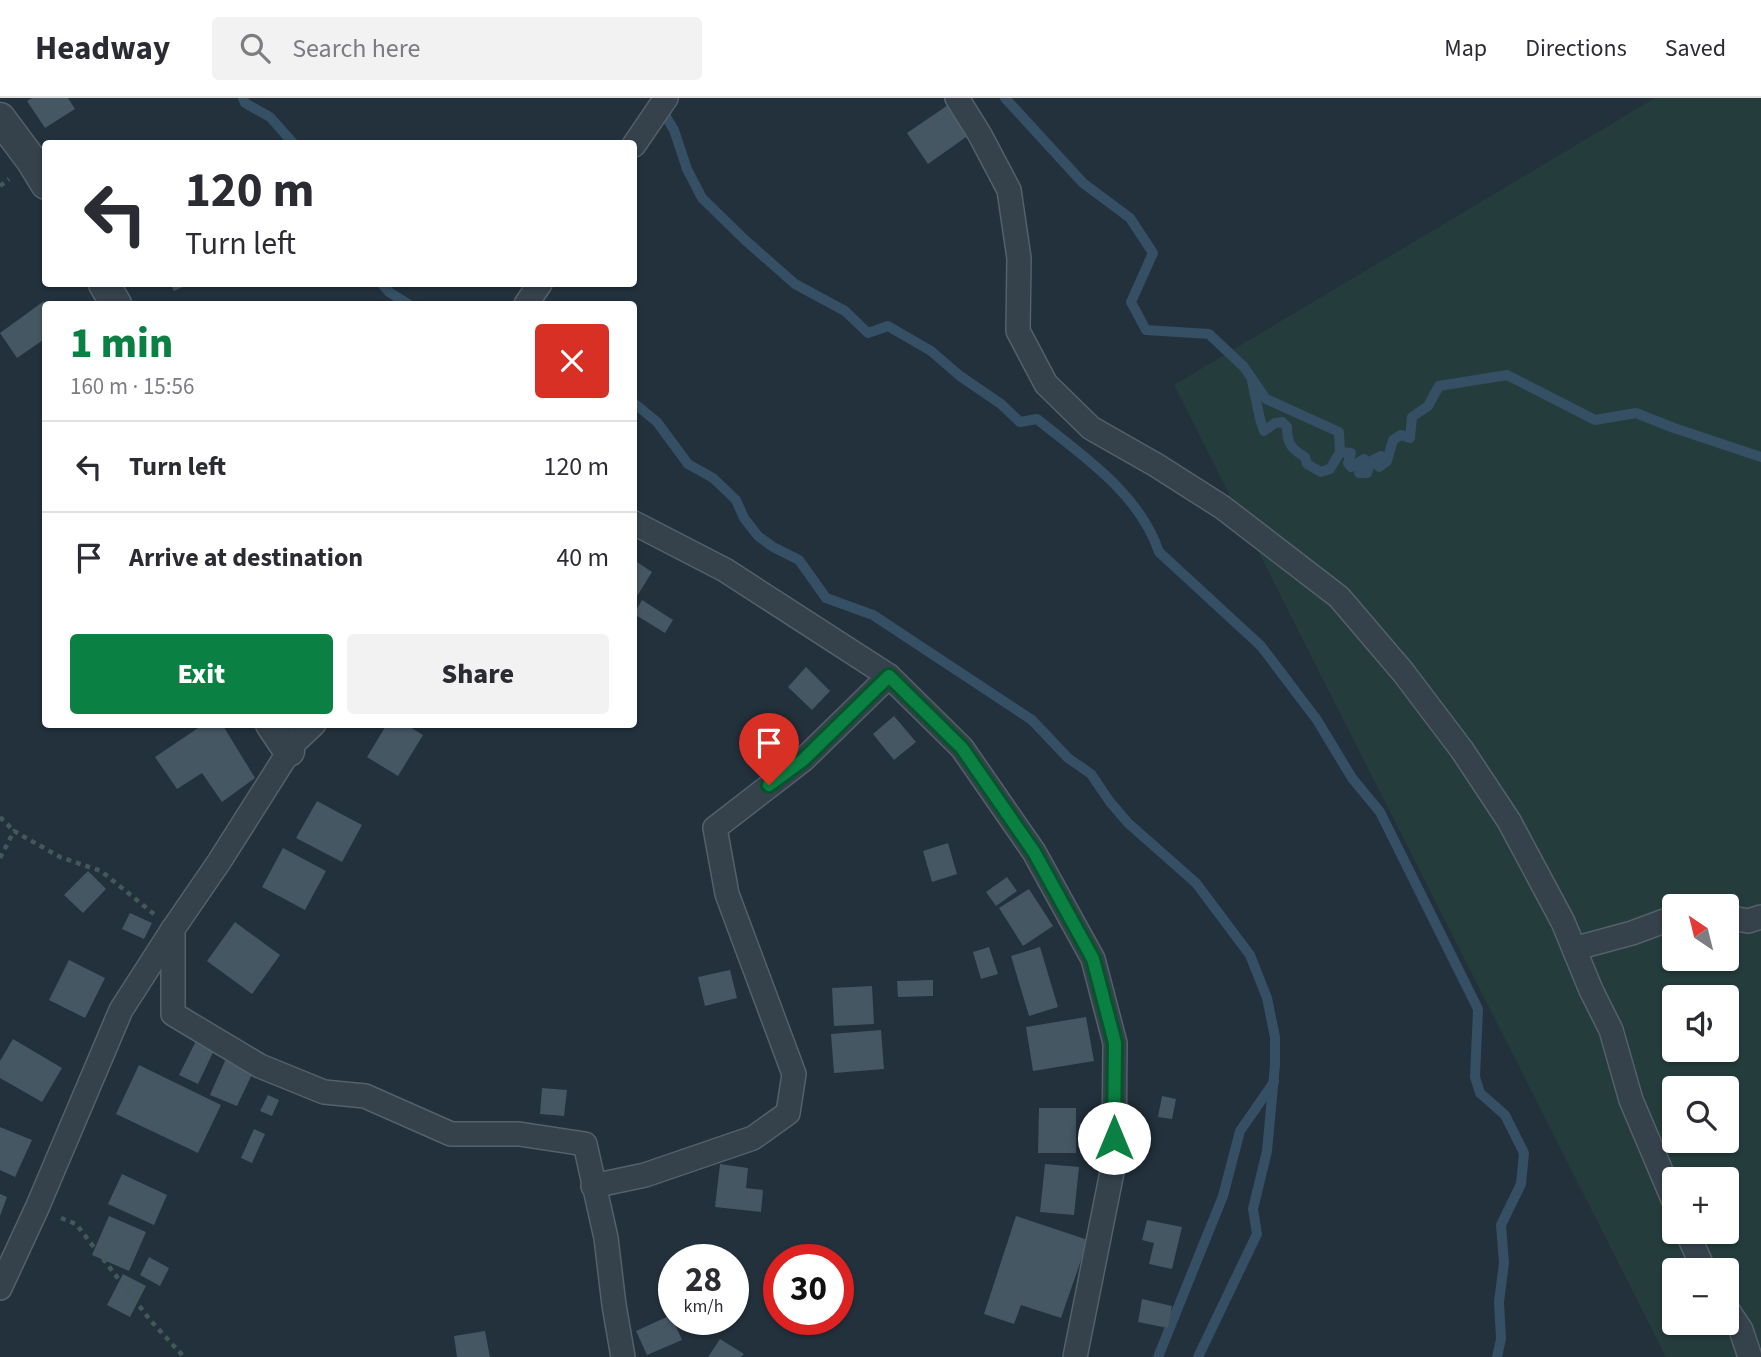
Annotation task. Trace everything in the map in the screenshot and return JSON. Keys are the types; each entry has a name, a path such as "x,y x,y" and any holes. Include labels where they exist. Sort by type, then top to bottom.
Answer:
{"street":[{"path":"637,141 666,98"},
{"path":"957,98 1009,190 1019,258 1018,331 1046,384 1091,428 1222,507 1339,597 1403,671 1462,750 1509,821 1563,922 1611,1030 1631,1100 1662,1173"},
{"path":"0,118 42,177"},
{"path":"637,525 725,570 889,676 962,748 1034,852 1093,959 1115,1043 1114,1162 1075,1357"},
{"path":"593,1186 645,1175 753,1139 788,1113 794,1074 727,894 715,828 803,760 889,676"},
{"path":"274,728 289,751"},
{"path":"0,1288 121,1010 295,742 310,728"},
{"path":"1740,919 1748,921 1761,917"},
{"path":"1575,951 1662,922"},
{"path":"173,929 173,1014 260,1066 324,1092 365,1096 450,1134 519,1133 585,1144 606,1238 623,1357"},
{"path":"1739,1327 1750,1357"}],"path":[{"path":"0,817 15,831 60,857 102,871 173,929"},
{"path":"0,858 15,831"},
{"path":"37,1208 76,1224 151,1321 184,1357"}],"green space":[{"path":"1655,98 1761,98 1761,1357 1666,1357 1174,385"}],"building":[{"path":"32,98 68,98 75,109 45,128 27,101"},
{"path":"948,105 969,135 928,164 907,133"},
{"path":"42,302 42,341 17,358 0,333"},
{"path":"637,562 652,572 637,596"},
{"path":"642,600 673,620 665,633 637,616 637,609"},
{"path":"806,667 830,691 812,710 788,687"},
{"path":"894,716 916,742 894,760 873,734"},
{"path":"198,728 224,728 255,778 222,802 202,773 177,789 155,757"},
{"path":"385,728 412,728 423,735 398,776 367,757"},
{"path":"317,801 362,825 342,862 296,838"},
{"path":"948,843 957,874 932,882 923,851"},
{"path":"283,848 326,871 305,910 262,887"},
{"path":"88,871 106,889 83,913 64,895"},
{"path":"1007,877 1017,891 996,906 986,892"},
{"path":"1029,889 1053,926 1023,946 999,908"},
{"path":"130,913 152,923 144,939 122,929"},
{"path":"235,922 280,955 252,994 207,961"},
{"path":"989,947 998,974 981,979 973,952"},
{"path":"1040,947 1058,1007 1029,1016 1011,956"},
{"path":"69,960 105,978 85,1018 49,1000"},
{"path":"730,970 737,998 705,1006 698,977"},
{"path":"933,980 933,996 898,997 897,981"},
{"path":"872,986 874,1024 834,1026 832,988"},
{"path":"1086,1017 1094,1061 1033,1071 1026,1027"},
{"path":"881,1030 884,1069 834,1073 831,1034"},
{"path":"198,1037 216,1046 198,1084 179,1075"},
{"path":"13,1039 62,1068 42,1102 0,1078 0,1061"},
{"path":"228,1054 256,1066 237,1106 210,1095"},
{"path":"139,1065 221,1105 198,1153 116,1114"},
{"path":"542,1088 567,1090 564,1116 540,1114"},
{"path":"268,1095 279,1100 272,1116 260,1111"},
{"path":"1162,1096 1176,1099 1172,1119 1158,1117"},
{"path":"1039,1108 1076,1108 1076,1153 1038,1153"},
{"path":"0,1127 32,1140 15,1177 0,1170"},
{"path":"254,1129 265,1134 252,1163 241,1158"},
{"path":"720,1164 748,1168 746,1188 763,1190 761,1212 715,1207"},
{"path":"1045,1164 1079,1167 1074,1215 1040,1212"},
{"path":"122,1174 167,1195 154,1225 108,1204"},
{"path":"0,1194 7,1197 0,1216"},
{"path":"109,1216 146,1232 129,1271 92,1255"},
{"path":"1016,1216 1088,1240 1061,1318 1021,1305 1014,1324 984,1314"},
{"path":"1147,1220 1182,1227 1172,1269 1149,1264 1154,1243 1142,1240"},
{"path":"149,1257 169,1268 160,1286 140,1275"},
{"path":"123,1274 146,1286 130,1317 107,1305"},
{"path":"1142,1299 1172,1306 1168,1328 1138,1322"},
{"path":"658,1321 658,1335 680,1335 682,1340 647,1355 636,1331"},
{"path":"485,1331 490,1357 457,1357 454,1336"},
{"path":"720,1339 744,1354 741,1357 708,1357"}],"waterway":[{"path":"243,98 245,103 270,117 290,140"},
{"path":"1005,98 1083,183 1130,218 1153,253 1131,302 1146,330 1209,334 1244,367 1266,399 1339,432 1340,452 1351,453 1348,463 1351,467 1364,459 1359,473 1367,473 1371,461 1381,456 1379,467 1387,461 1393,440 1401,435 1410,438 1412,417 1428,406 1439,386 1507,375 1595,420 1636,413 1761,457"},
{"path":"661,108 674,130 687,169 702,198 795,284 845,311 868,333 888,326 931,351 960,376 1001,404 1020,422 1037,419 1108,478 1138,512 1159,552 1261,646 1317,720 1352,778 1380,812 1478,1009 1475,1077 1480,1093 1505,1115 1524,1153 1521,1184 1501,1225 1504,1263 1499,1302 1501,1339 1497,1357"},
{"path":"385,287 403,301"},
{"path":"1252,381 1264,431 1275,423 1282,422 1287,427 1293,448 1305,457 1307,464 1321,472 1330,469 1340,452"},
{"path":"637,405 657,422 688,464 713,478 736,500 744,518 758,536 799,560 826,598 873,615 1032,720 1068,758 1091,774 1128,823 1196,883 1250,955 1267,998 1275,1037 1267,1151 1253,1209 1257,1234 1198,1357"},
{"path":"1158,1357 1223,1196 1240,1131 1274,1082"}],"route":[{"path":"769,785 803,760 889,676 962,748 1034,852 1093,959 1115,1043 1114,1138"}]}
